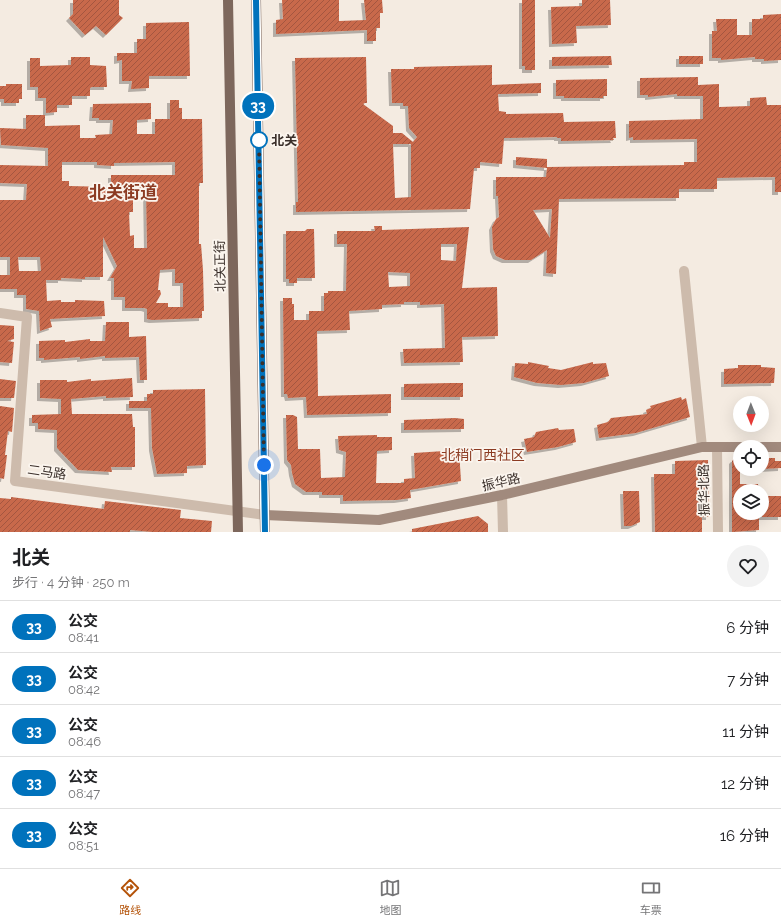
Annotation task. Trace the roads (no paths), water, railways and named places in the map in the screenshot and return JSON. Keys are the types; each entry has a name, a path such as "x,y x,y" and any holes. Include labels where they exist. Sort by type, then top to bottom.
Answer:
{"main road":[{"name":"北关正街","path":"228,0 238,532"},
{"path":"256,0 265,532"}],"street":[{"path":"684,271 702,447"},
{"name":"二马路","path":"0,313 27,317 15,481 265,515"},
{"name":"振华路","path":"265,515 380,520 502,495 702,447 733,447"},
{"path":"769,447 781,447"},
{"name":"振华北路","path":"717,448 718,532"},
{"path":"502,495 503,532"}],"place":[{"name":"北关","path":"259,140"}],"district":[{"name":"北关街道","path":"123,192"},
{"name":"北稍门西社区","path":"483,455"}]}
